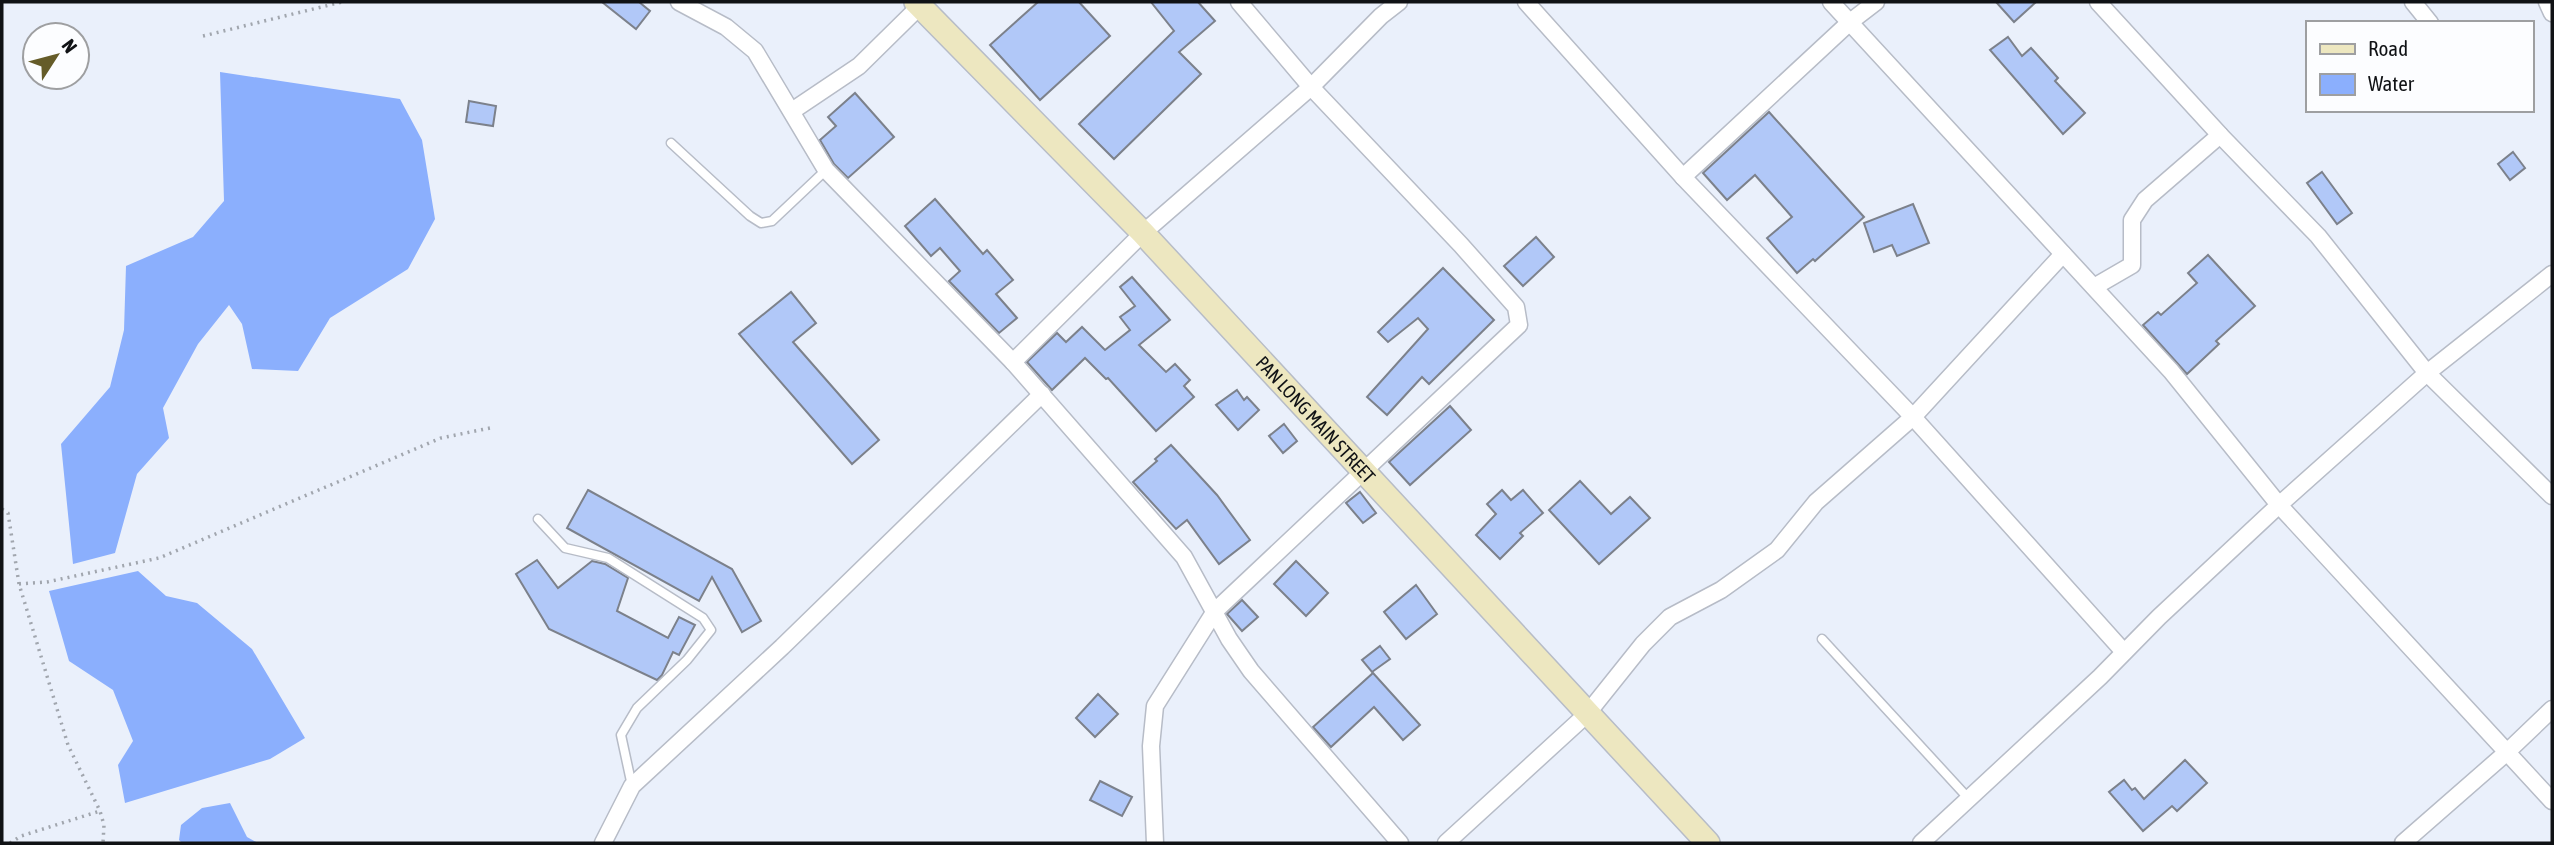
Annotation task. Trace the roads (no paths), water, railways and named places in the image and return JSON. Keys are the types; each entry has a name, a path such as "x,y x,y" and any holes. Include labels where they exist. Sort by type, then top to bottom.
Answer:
{"street":[{"path":"679,2 726,27 755,51 826,170 1013,362 1184,557 1229,639 1251,671 1400,843"},
{"path":"1155,843 1150,746 1155,706 1215,611 1519,325 1516,307 1311,87 1240,2"},
{"path":"1013,362 1143,233 1311,87 1381,16 1399,2"},
{"path":"1526,2 1683,177 1913,417 2124,652"},
{"path":"1831,2 2171,371 2279,505 2552,801"},
{"path":"1683,177 1850,22 1876,2"},
{"path":"2098,2 2220,135 2318,236 2427,373 2552,496"},
{"path":"2413,2 2428,21"},
{"path":"792,111 859,66 920,3"},
{"name":"PAN LONG MAIN STREET","path":"920,3 1143,233 1708,843"},
{"path":"2094,287 2132,265 2132,220 2145,200 2220,135"},
{"path":"1446,843 1587,715 1643,644 1670,617 1721,590 1777,550 1816,502 1913,417 2063,254"},
{"path":"1921,843 2279,505 2427,373 2552,274"},
{"path":"603,843 632,786 782,647 1042,394"},
{"path":"2403,843 2552,709"}],"lane":[{"path":"671,144 761,223 772,221 826,170"},
{"path":"538,519 565,548 608,558 704,618 711,630 687,660 637,708 621,735 632,786"},
{"path":"1822,639 1969,799"}],"water":[{"path":"220,72 400,99 422,140 435,219 408,269 330,318 298,371 252,369 242,324 229,305 198,344 163,408 169,438 137,474 115,553 73,564 61,444 110,387 124,330 126,266 193,237 224,201"},
{"path":"138,571 166,596 197,603 252,649 305,738 270,759 125,803 118,765 133,741 113,690 69,661 49,591"},
{"path":"230,803 247,837 258,843 182,843 179,840 181,825 202,808"}]}
